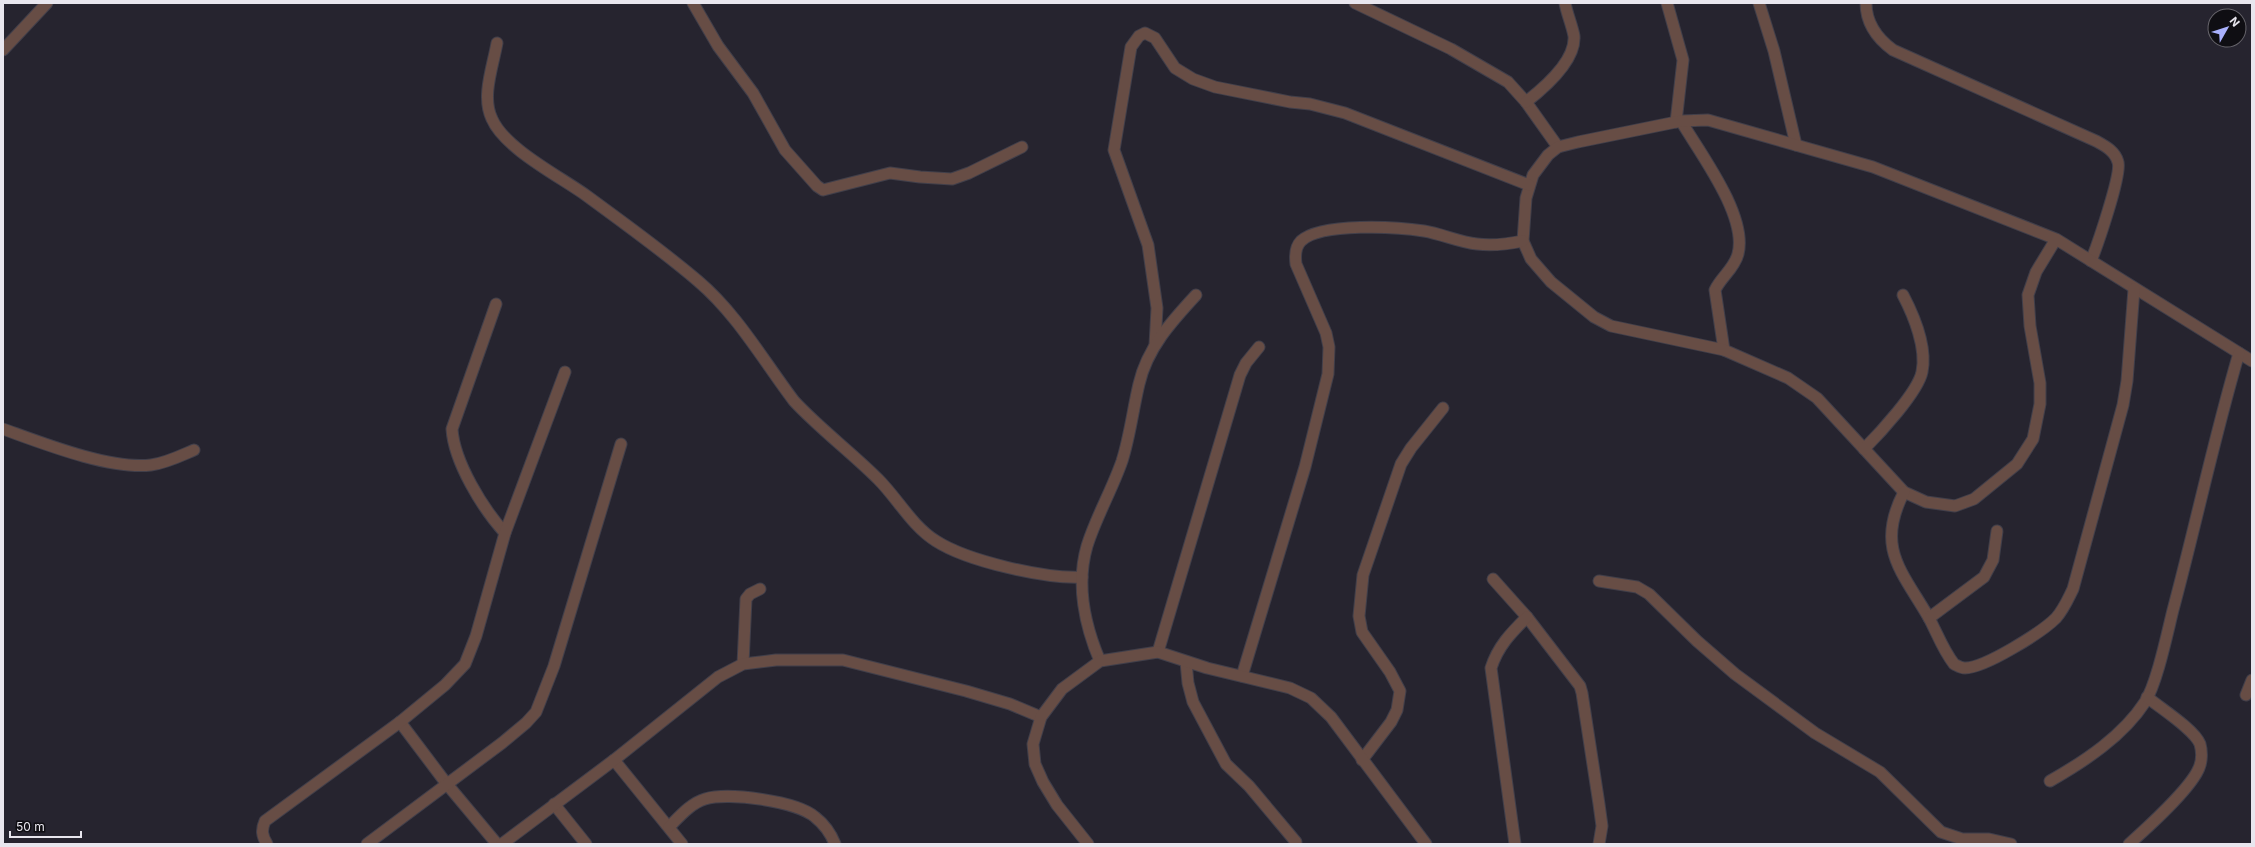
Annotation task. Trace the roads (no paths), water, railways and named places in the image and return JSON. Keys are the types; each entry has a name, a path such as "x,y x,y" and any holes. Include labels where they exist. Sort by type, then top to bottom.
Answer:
{"street":[{"path":"3,50 47,3"},
{"path":"693,3 718,46 753,92 785,150 817,186 823,190 890,173 952,179 969,173 1022,147"},
{"path":"1355,3 1451,49 1491,70 1508,82 1526,102 1558,147"},
{"path":"1526,102 1557,73 1573,50 1574,36 1565,3"},
{"path":"1667,3 1684,60 1678,122 1718,184 1736,220 1739,241 1738,254 1733,265 1715,290 1724,350"},
{"path":"1759,3 1774,51 1796,145"},
{"path":"1866,3 1867,13 1874,31 1880,40 1893,50 2096,141 2112,152 2119,168 2100,238 2091,261"},
{"path":"1155,345 1157,308 1148,245 1114,150 1131,47 1134,40 1145,33 1154,38 1174,68 1193,79 1215,87 1290,102 1310,104 1345,113 1529,185"},
{"path":"497,43 487,98 487,108 492,121 499,130 525,154 586,196 699,282 722,303 794,401 807,415 878,479 899,501 915,524 936,542 984,561 1051,576 1064,578 1082,577"},
{"path":"2056,239 2036,272 2028,295 2030,326 2040,383 2037,424 2033,439 2027,451 2017,464 2001,478 1964,503 1955,506 1926,502 1904,492 1817,398 1788,378 1724,350 1637,333 1604,323 1582,308 1542,274 1534,265 1523,241 1529,185 1541,162 1558,147 1678,122 1708,120 1880,169 2056,239 2134,289 2252,361"},
{"path":"1242,676 1305,467 1328,374 1329,347 1326,333 1296,264 1295,253 1299,244 1308,237 1344,228 1384,227 1426,232 1477,244 1523,241"},
{"path":"1904,492 1893,516 1890,539 1900,569 1929,618 1950,658 1959,667 1965,668 1980,664 2021,644 2044,629 2066,604 2073,588 2123,405 2127,381 2134,289"},
{"path":"1100,661 1088,628 1082,577 1088,545 1121,462 1144,367 1164,331 1196,295"},
{"path":"1864,449 1914,389 1922,371 1923,359 1919,339 1903,295"},
{"path":"496,304 452,429 453,439 459,456 482,504 505,533"},
{"path":"1158,652 1240,375 1246,363 1259,347"},
{"path":"2050,781 2093,754 2133,717 2147,698 2179,589 2226,397 2239,353"},
{"path":"267,844 263,836 262,828 265,821 400,722 444,685 465,664 476,636 505,533 565,372"},
{"path":"1362,760 1391,722 1397,710 1400,691 1390,672 1362,632 1359,616 1363,575 1401,464 1411,448 1443,408"},
{"path":"3,429 45,444 120,463 150,465 167,462 194,450"},
{"path":"367,844 502,743 526,723 536,712 556,659 621,444"},
{"path":"1929,618 1984,576 1993,560 1997,530"},
{"path":"1493,579 1576,679 1582,693 1600,804 1602,826 1599,844"},
{"path":"1598,581 1637,587 1650,594 1697,641 1735,674 1815,733 1880,772 1941,832 1962,838 1989,839 2011,844"},
{"path":"743,664 746,599 750,594 760,589"},
{"path":"1515,844 1491,668 1504,640 1526,617"},
{"path":"1088,844 1057,805 1042,782 1035,764 1033,744 1041,717 1062,689 1100,661 1158,652 1186,662 1290,688 1311,698 1331,717 1426,844"},
{"path":"502,844 614,760 718,678 743,664 776,660 843,660 966,691 1010,704 1041,717"},
{"path":"1186,662 1188,683 1193,702 1226,764 1248,786 1296,842"},
{"path":"2246,695 2252,680"},
{"path":"2129,844 2187,785 2199,768 2201,758 2200,743 2190,732 2147,698"},
{"path":"400,722 446,784 497,844"},
{"path":"614,760 682,844"},
{"path":"668,827 699,801 713,797 736,797 781,803 802,809 815,816 835,844"},
{"path":"554,804 586,844"}]}
